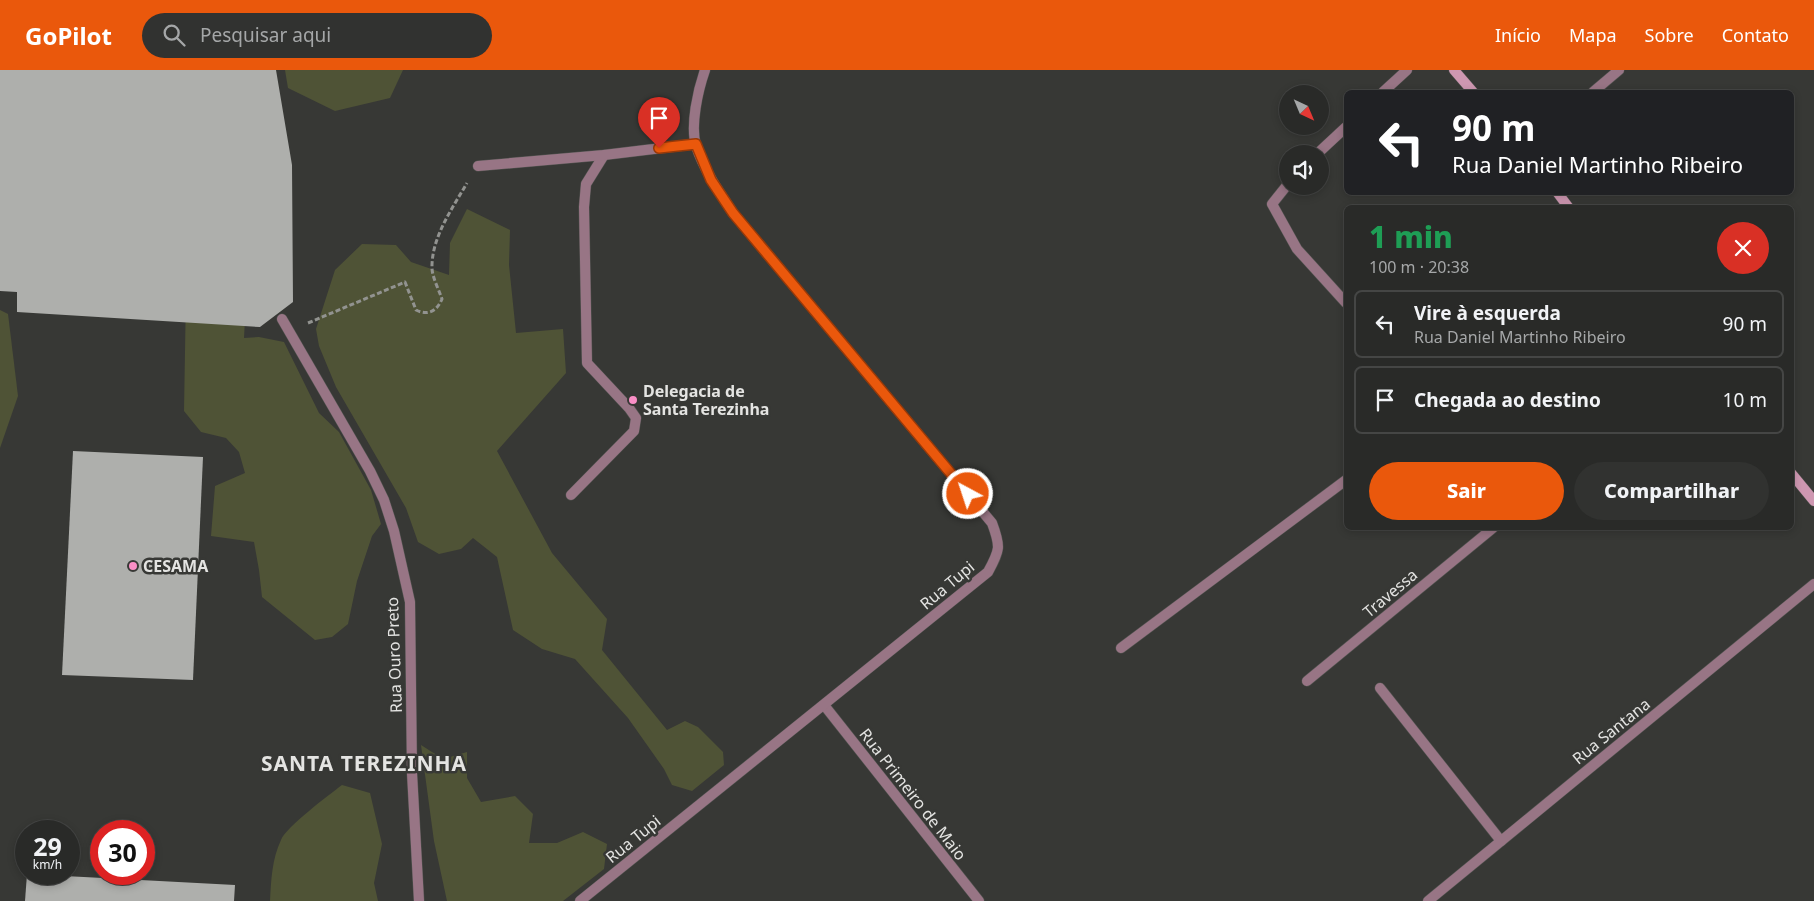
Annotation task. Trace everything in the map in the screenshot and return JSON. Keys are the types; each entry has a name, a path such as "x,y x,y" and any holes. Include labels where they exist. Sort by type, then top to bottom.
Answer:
{"main road":[{"path":"1454,70 1471,90"},
{"path":"1559,195 1568,205"},
{"path":"1794,477 1814,501"}],"street":[{"name":"Rua Tupi","path":"580,901 988,572 997,554 999,541 992,523 733,213 711,180 696,144 694,107 705,70"},
{"path":"1385,90 1407,70"},
{"path":"1595,90 1620,70"},
{"path":"1327,145 1344,129"},
{"path":"478,166 696,144"},
{"path":"571,495 634,431 636,418 587,363 584,208 586,184 604,154"},
{"path":"1279,195 1272,204 1297,248 1344,301"},
{"name":"Rua Ouro Preto","path":"282,319 370,472 384,500 399,549 410,602 412,772 419,901"},
{"path":"1121,648 1344,481"},
{"name":"Travessa","path":"1307,681 1491,530"},
{"name":"Rua Santana","path":"1428,901 1814,584"},
{"path":"1380,688 1501,841"},
{"name":"Rua Primeiro de Maio","path":"824,705 978,901"}],"path":[{"path":"290,331 405,282 416,310 426,313 436,309 442,299 432,271 433,255 438,236 478,166"}],"green space":[{"path":"285,70 403,70 390,98 335,111 288,88"},
{"path":"467,209 510,230 509,265 516,333 563,329 566,373 497,451 552,553 607,619 602,650 667,730 685,721 698,727 723,752 724,765 692,791 672,785 664,769 628,718 575,659 542,649 513,630 497,557 473,538 461,549 439,554 418,542 406,508 336,387 319,346 316,329 335,270 362,244 396,245 411,262 449,275 450,243"},
{"path":"186,292 246,301 244,338 259,337 284,342 319,413 339,432 371,490 381,524 372,536 357,581 348,624 332,637 315,640 262,597 254,542 211,536 215,486 245,473 239,452 226,438 201,432 184,411"},
{"path":"0,310 8,314 18,396 0,448"},
{"path":"421,745 443,759 467,752 467,778 481,802 515,796 533,814 529,843 557,843 583,832 607,844 604,869 563,901 447,901 434,841"},
{"path":"342,785 370,793 382,844 374,883 378,901 270,901 274,862 281,840 291,827 308,811"}],"building":[{"path":"0,70 276,70 292,165 293,302 260,327 17,312 17,292 0,291"},
{"name":"CESAMA","path":"73,451 203,457 193,680 62,675"},
{"path":"80,877 90,877 90,885 155,885 155,881 235,885 234,901 25,901 26,885 80,885"}],"place":[{"name":"Delegacia de Santa Terezinha","path":"633,400"},
{"name":"CESAMA","path":"133,566"}],"district":[{"name":"SANTA TEREZINHA","path":"364,764"}],"route":[{"path":"659,148 696,144 711,180 733,213 968,494"}]}
